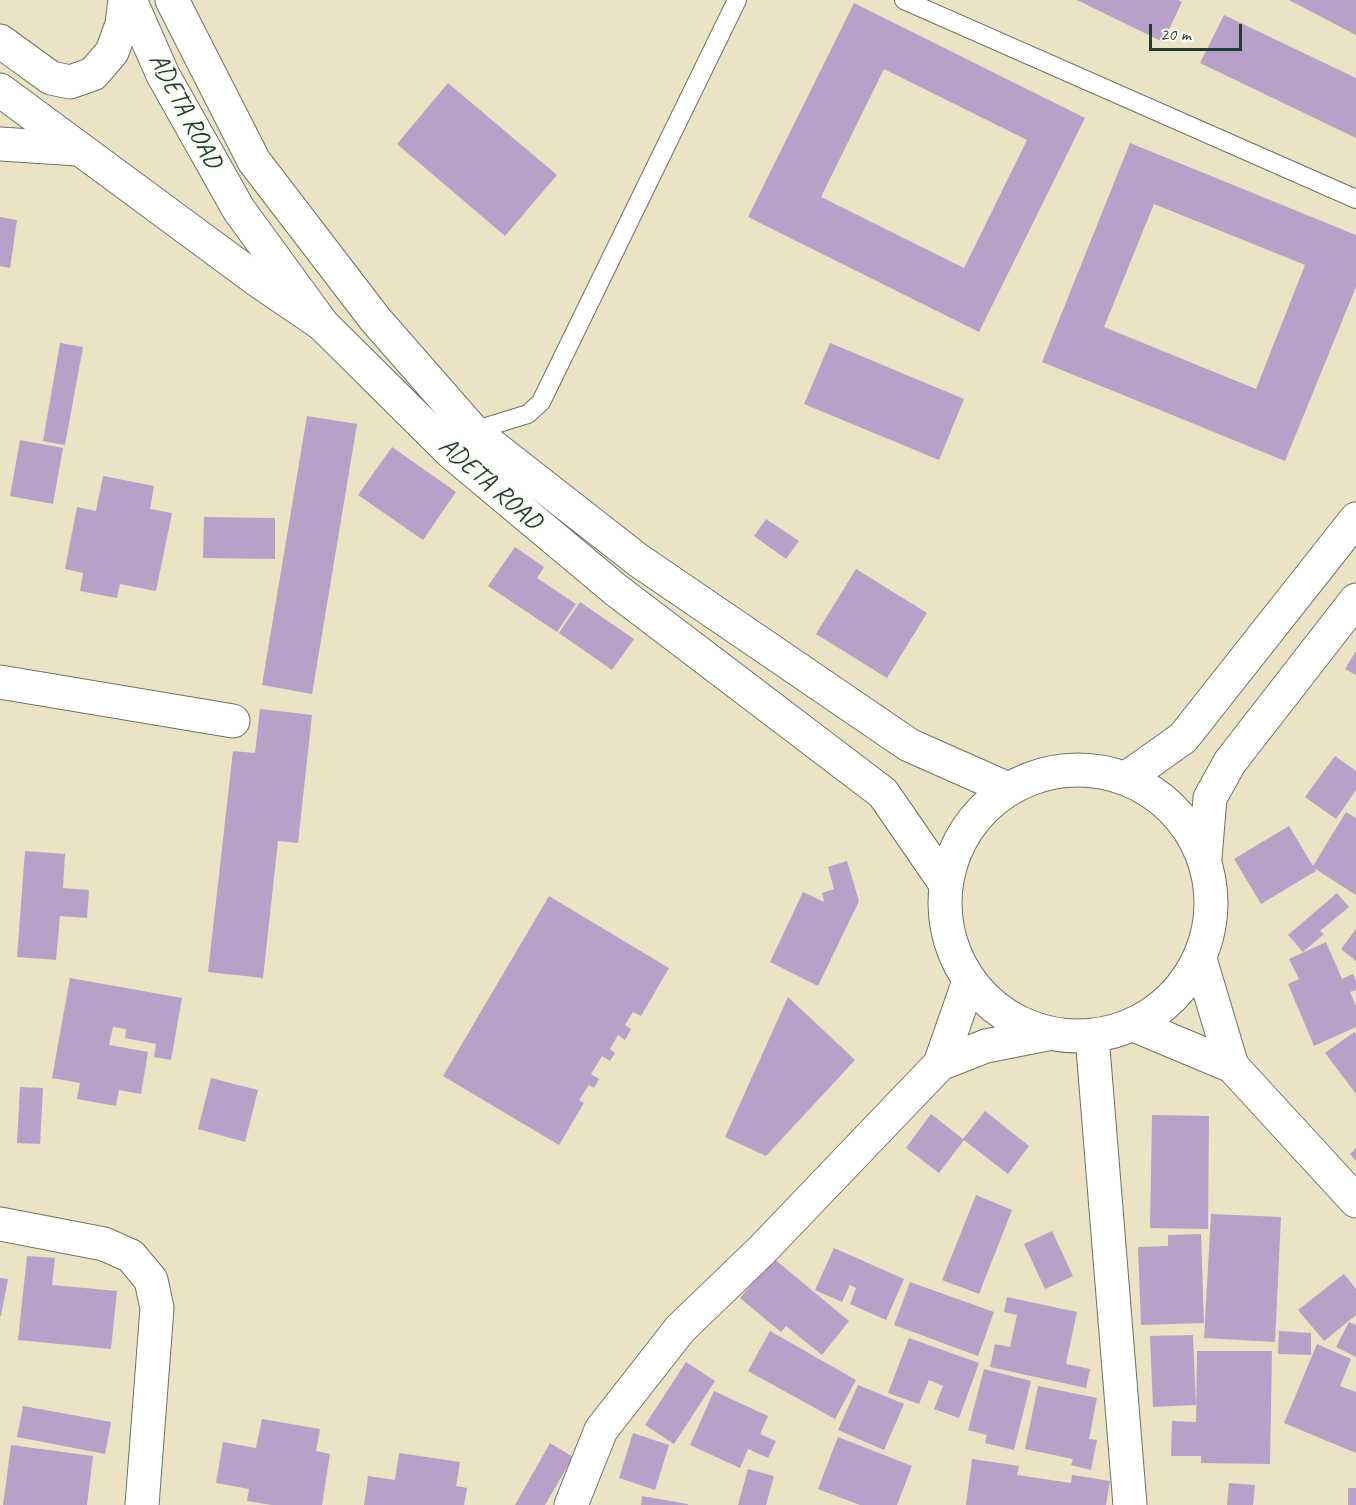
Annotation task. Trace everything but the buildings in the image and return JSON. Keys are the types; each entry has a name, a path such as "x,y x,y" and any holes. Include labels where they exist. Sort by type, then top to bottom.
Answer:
{"main road":[{"path":"0,40 51,78 70,82 93,74 112,52 122,24 125,0"},
{"name":"ADETA ROAD","path":"130,0 163,75 239,210 322,325 469,468 616,590 883,793 945,883"},
{"name":"ADETA ROAD","path":"172,0 254,161 375,319 473,431 638,560 909,746 1006,788"},
{"path":"0,90 322,325"},
{"path":"0,144 78,149"},
{"path":"1128,777 1183,738 1356,519"},
{"path":"940,1064 986,1046 1047,1034 1092,1036 1134,1025 1170,1001 1200,959 1212,909 1205,858 1210,798 1230,762 1356,600"},
{"path":"0,682 233,721"},
{"path":"1047,1034 1006,1016 969,981 948,934 945,883 962,835 1006,788 1065,768 1128,777 1177,811 1205,858"},
{"path":"1200,959 1232,1066"},
{"path":"571,1505 601,1430 680,1329 762,1250 940,1064 969,981"},
{"path":"1134,1025 1232,1066 1356,1201"},
{"path":"1092,1036 1130,1505"},
{"path":"0,1224 104,1244 131,1256 151,1280 158,1308 142,1505"}],"lane":[{"path":"473,431 528,414 540,402 737,0"},
{"path":"904,0 1356,199"}]}
